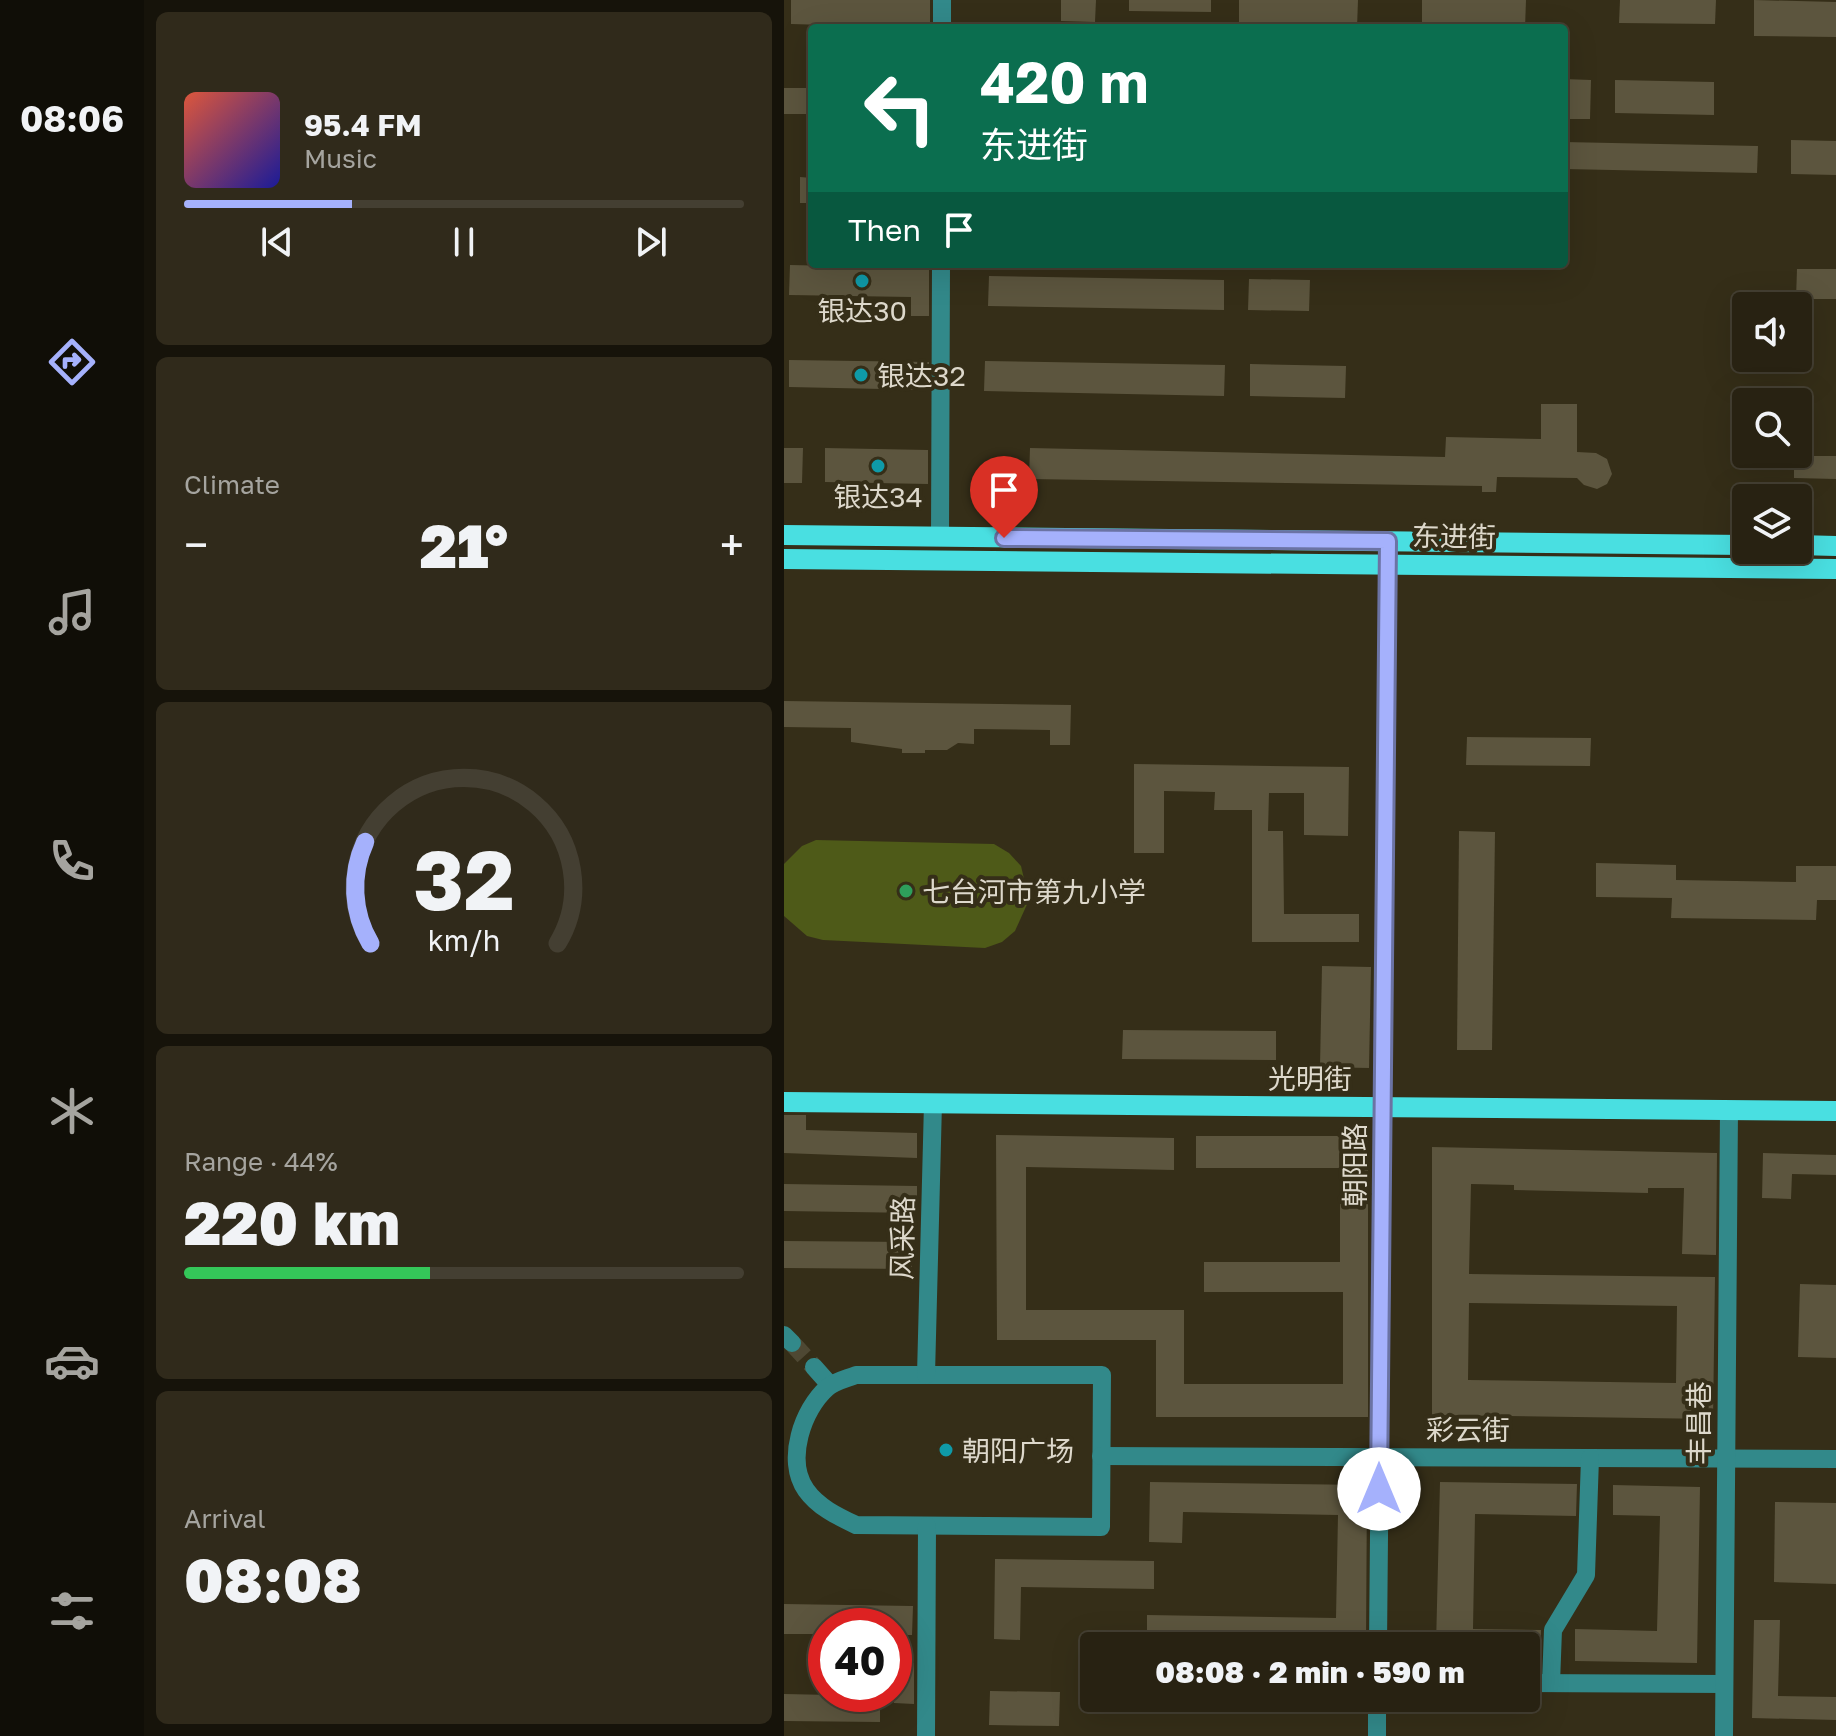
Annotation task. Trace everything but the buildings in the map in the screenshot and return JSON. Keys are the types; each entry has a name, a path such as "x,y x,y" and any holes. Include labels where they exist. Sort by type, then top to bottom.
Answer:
{"main road":[{"name":"东进街","path":"784,535 1732,545"},
{"path":"1812,545 1836,546"},
{"name":"东进街","path":"784,559 1836,569"},
{"name":"光明街","path":"784,1102 1836,1111"}],"street":[{"path":"942,0 942,24"},
{"path":"940,537 941,268"},
{"name":"朝阳路","path":"1378,1632 1388,541"},
{"name":"风采路","path":"926,1375 933,1103"},
{"name":"丰昌巷","path":"1724,1736 1729,1110"},
{"path":"814,1367 830,1385"},
{"path":"856,1375 1102,1375 1101,1527 856,1525 825,1510 804,1488 796,1454 802,1428 815,1400 830,1385 856,1375"},
{"name":"彩云街","path":"1101,1456 1836,1459"},
{"path":"1551,1683 1553,1630 1586,1575 1590,1458"},
{"path":"926,1736 927,1526"},
{"path":"1540,1683 1724,1684"},
{"path":"1377,1712 1377,1736"}],"green space":[{"name":"七台河市第九小学","path":"816,840 994,844 1009,853 1021,866 1029,900 1015,931 1002,942 985,948 823,940 807,936 784,916 784,864 802,846"}],"tunnel":[{"path":"792,1343 814,1367"}],"place":[{"name":"银达30","path":"862,281"},
{"name":"银达32","path":"861,375"},
{"name":"银达34","path":"878,466"},
{"name":"七台河市第九小学","path":"906,891"},
{"name":"朝阳广场","path":"946,1450"}],"route":[{"path":"1004,538 1388,541 1379,1489"}]}
